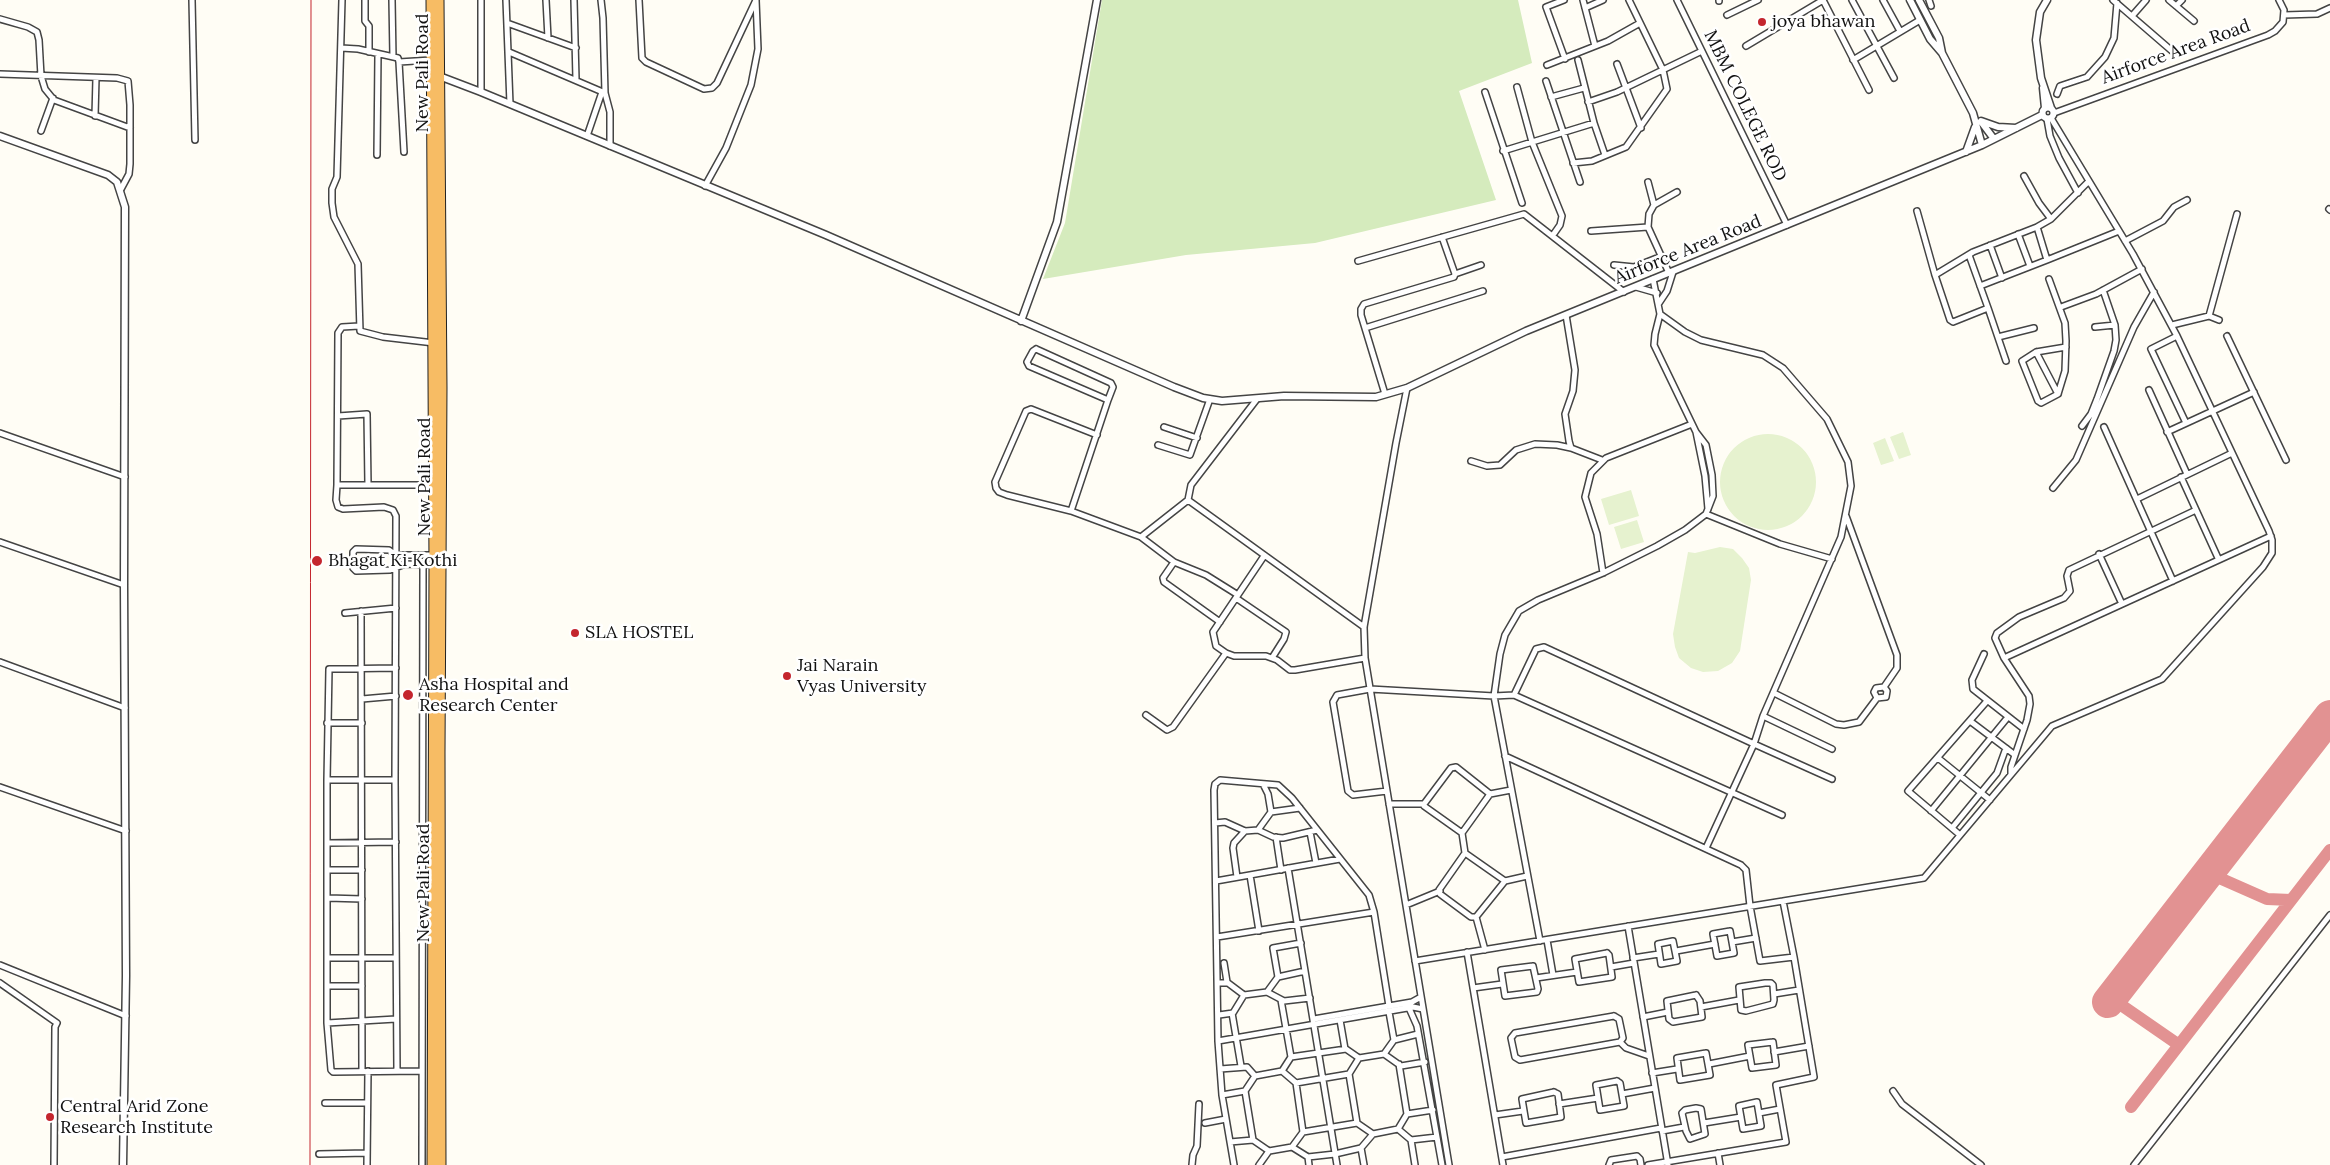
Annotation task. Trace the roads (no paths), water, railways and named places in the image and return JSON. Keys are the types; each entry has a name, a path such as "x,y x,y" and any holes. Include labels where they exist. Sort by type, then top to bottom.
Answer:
{"highway":[{"name":"New Pali Road","path":"431,0 441,1165"},
{"name":"New Pali Road","path":"432,1165 437,560 442,387 439,0"}],"street":[{"path":"192,0 195,140"},
{"path":"342,0 337,177 332,189 332,203 334,217 358,264 360,331 364,334 434,343"},
{"path":"365,0 365,21 369,26 370,52"},
{"path":"392,0 393,57"},
{"path":"481,0 481,92"},
{"path":"506,0 510,104"},
{"path":"546,0 548,38"},
{"path":"574,0 576,80"},
{"path":"587,136 603,92 604,26 601,0"},
{"path":"639,0 642,58 646,62 704,89 712,88 717,83 756,0 758,49 751,85 726,148 705,186"},
{"path":"1022,321 1057,222 1097,0"},
{"path":"1564,0 1546,7 1565,59"},
{"path":"1583,0 1595,46"},
{"path":"1585,8 1603,0"},
{"path":"1573,163 1592,161 1626,147 1667,89 1663,70 1628,0"},
{"name":"MBM COLEGE ROD","path":"1677,0 1788,225"},
{"path":"1727,15 1745,3 1758,0"},
{"path":"1746,46 1823,0 1869,90"},
{"path":"1852,0 1894,78"},
{"path":"1883,0 1900,31"},
{"path":"1910,0 1930,39 1942,52"},
{"path":"1919,0 1939,38 1942,52 1978,123 1982,145"},
{"path":"1929,0 1932,6"},
{"path":"2047,0 2040,12 2036,29 2037,52 2048,114 2059,158 2078,192"},
{"path":"2132,16 2146,0"},
{"path":"2169,0 2194,21"},
{"path":"2176,6 2182,0"},
{"path":"2279,0 2284,15 2317,14 2330,8"},
{"path":"2115,2 2172,51"},
{"path":"2057,94 2057,89 2060,86 2087,77 2105,57 2114,38 2115,2"},
{"name":"Airforce Area Road","path":"439,76 826,235 1174,387 1210,399 1230,401 1284,396 1362,397 1385,394 1407,388 1464,360 1566,316 1966,152 2048,114 2268,35 2279,27 2284,15"},
{"path":"0,19 28,27 37,32 41,76 45,89 53,98 95,116 130,128"},
{"path":"1853,60 1920,20"},
{"path":"507,23 576,48"},
{"path":"1547,65 1595,46 1640,24"},
{"path":"341,48 398,58 400,62 404,152"},
{"path":"1588,102 1624,89 1702,50"},
{"path":"509,52 603,92 609,103 610,146"},
{"path":"377,155 378,54"},
{"path":"400,62 431,60"},
{"path":"1578,60 1584,88 1605,155"},
{"path":"1616,64 1640,128"},
{"path":"0,74 117,78 128,81 130,164 129,174 121,190"},
{"path":"95,116 96,78"},
{"path":"1546,81 1580,182"},
{"path":"1517,87 1532,142 1562,216 1560,225 1553,235"},
{"path":"1551,97 1584,88"},
{"path":"1485,92 1503,151 1522,203"},
{"path":"40,131 53,98"},
{"path":"1415,961 1924,878 2052,726 2162,679 2263,567 2272,553 2270,536 2172,325 2142,269 2048,114"},
{"path":"1503,151 1594,123"},
{"path":"1978,123 2017,128"},
{"path":"1978,123 1994,139"},
{"path":"1966,152 1978,123"},
{"path":"0,128 11,140"},
{"path":"0,136 108,175 117,182 121,190 124,207 126,1016 123,1165"},
{"path":"2024,176 2039,203 2051,219"},
{"path":"1648,182 1654,205"},
{"path":"1935,275 1969,255 2037,227 2051,219 2088,182"},
{"path":"1659,303 1667,291 1671,273 1648,227 1650,214 1654,205 1677,192"},
{"path":"2125,241 2163,221 2174,207 2187,200"},
{"path":"1917,211 1935,275 1951,321 1958,321 1988,308"},
{"path":"1358,261 1524,214 1624,292"},
{"path":"2209,316 2237,214"},
{"path":"1591,231 1648,227"},
{"path":"2037,227 2047,260"},
{"path":"1980,286 2119,231"},
{"path":"2018,234 2030,266"},
{"path":"1442,237 1455,274"},
{"path":"1990,246 2002,278"},
{"path":"1969,255 2006,361"},
{"path":"1614,265 1634,267 1662,256"},
{"path":"1385,394 1361,315 1364,304 1450,279 1455,274 1481,265"},
{"path":"2060,307 2103,290 2142,269"},
{"path":"2049,279 2065,323 2066,347 2065,371 2058,394 2046,401 2038,401 2022,361 2036,352 2066,347"},
{"path":"1540,941 1494,696 1500,654 1505,635 1520,611 1538,600 1603,573 1685,530 1707,512 1713,496 1712,475 1706,446 1696,432 1656,354 1654,340 1660,314 1653,280"},
{"path":"1636,287 1657,293"},
{"path":"2082,426 2091,414 2114,352 2115,325 2103,290"},
{"path":"1365,328 1483,291"},
{"path":"2053,488 2076,460 2134,327 2154,292"},
{"path":"1660,314 1685,332 1701,340 1763,355 1783,368 1827,419 1848,462 1851,486 1842,537 1763,716 1754,744 1706,848"},
{"path":"1566,316 1575,370 1573,392 1565,414 1571,448"},
{"path":"2172,325 2209,316 2219,320"},
{"path":"2095,327 2115,325"},
{"path":"359,326 342,327 338,333 338,485 336,500 338,507 344,510 384,507 393,510 396,516 397,1071"},
{"path":"1998,337 2034,328"},
{"path":"2177,336 2151,349 2186,423"},
{"path":"2227,336 2286,460"},
{"path":"1071,511 1113,387 1111,383 1036,350 1027,362 1029,366 1108,400"},
{"path":"2036,352 2058,394"},
{"path":"1407,388 1364,627 1365,658 1449,1165"},
{"path":"2149,390 2188,474"},
{"path":"2167,432 2254,392"},
{"path":"1158,444 1188,455 1192,453 1210,399"},
{"path":"1141,537 1188,500 1191,484 1257,399"},
{"path":"1096,434 1031,409 1026,411 995,482 999,492 1071,511 1141,537 1174,562 1206,575 1286,632 1284,639 1272,658"},
{"path":"338,416 364,414 368,418 368,485"},
{"path":"1603,573 1597,534 1585,497 1591,474 1602,460 1692,424"},
{"path":"1164,427 1197,438"},
{"path":"2104,427 2173,581"},
{"path":"0,434 125,477"},
{"path":"1471,461 1487,466 1500,465 1516,450 1535,444 1558,444 1602,460"},
{"path":"2137,499 2232,452"},
{"path":"2181,477 2218,558"},
{"path":"338,485 434,485"},
{"path":"1188,500 1364,627"},
{"path":"2011,774 2011,767 2030,704 2029,696 2004,658 1995,638 1998,633 2019,617 2064,598 2070,591 2067,576 2069,570 2099,554 2196,510"},
{"path":"1707,512 1780,544 1832,559"},
{"path":"1774,693 1836,724 1844,725 1859,722 1877,698 1886,697 1887,691 1884,687 1897,668 1896,654 1846,516"},
{"path":"2004,658 2173,581 2218,558 2270,536"},
{"path":"0,542 124,585"},
{"path":"356,549 389,550 396,555 437,560 423,565 405,564 390,570 356,571 353,568 353,552 356,549"},
{"path":"2099,554 2122,604"},
{"path":"1264,556 1213,632 1213,641 1216,646 1226,653 1272,658 1290,670 1365,658"},
{"path":"1174,562 1163,578 1164,582 1220,622"},
{"path":"422,1165 423,565"},
{"path":"345,613 396,608"},
{"path":"361,611 361,1021 367,1103 367,1165"},
{"path":"1514,696 1536,649 1544,647 1832,780"},
{"path":"1146,715 1167,730 1173,727 1226,653"},
{"path":"1984,654 1972,684 1973,689 2024,729"},
{"path":"0,662 125,708"},
{"path":"396,668 329,669 326,780 328,1023 331,1070 333,1072 422,1070"},
{"path":"1387,791 1352,795 1348,791 1334,702 1337,695 1370,690 1514,696 1782,815"},
{"path":"362,698 396,696"},
{"path":"1960,835 1908,791 1987,701"},
{"path":"1763,716 1832,749"},
{"path":"1931,811 2008,717"},
{"path":"1970,720 2015,755"},
{"path":"327,722 362,724"},
{"path":"1952,828 1997,773 2006,748"},
{"path":"1505,756 1744,867 1760,961 1794,957"},
{"path":"1938,758 1990,800"},
{"path":"1424,804 1451,768 1456,767 1490,794"},
{"path":"326,780 395,780"},
{"path":"1234,1165 1222,1095 1218,1041 1215,784 1220,780 1278,785 1300,808 1369,895 1374,912 1394,1040"},
{"path":"1258,830 1271,812 1268,794 1263,784"},
{"path":"0,787 126,831"},
{"path":"1406,905 1440,891 1465,853 1462,833 1490,794 1511,790"},
{"path":"1389,804 1424,804"},
{"path":"1424,804 1424,806 1462,833"},
{"path":"1271,812 1300,808"},
{"path":"1215,822 1228,822 1245,830 1258,830 1283,838 1318,830"},
{"path":"1236,877 1233,848 1234,843 1245,830"},
{"path":"1310,832 1316,863"},
{"path":"1276,837 1281,870"},
{"path":"327,843 396,842"},
{"path":"1465,853 1505,881"},
{"path":"1216,881 1340,859"},
{"path":"1288,868 1337,1165"},
{"path":"328,870 362,870"},
{"path":"1250,875 1259,930"},
{"path":"1476,917 1505,881 1527,876"},
{"path":"1440,891 1440,894 1471,917 1476,917"},
{"path":"328,898 362,899"},
{"path":"1648,1165 1668,1164 1689,1158 1786,1142 1776,1085 1814,1078 1783,901"},
{"path":"1217,937 1374,912"},
{"path":"2134,1165 2330,915"},
{"path":"1476,917 1485,950"},
{"path":"1628,926 1668,1164"},
{"path":"1730,931 1734,953 1717,956 1715,944 1713,934 1730,931"},
{"path":"1732,942 1756,938"},
{"path":"1546,940 1553,975"},
{"path":"1673,941 1677,959 1675,962 1662,964 1659,954 1659,943 1673,941"},
{"path":"1278,977 1273,948 1301,943"},
{"path":"1676,951 1715,944"},
{"path":"1468,952 1503,1165"},
{"path":"1608,953 1611,966 1612,975 1610,978 1582,982 1578,981 1575,961 1577,957 1608,953"},
{"path":"1611,966 1659,954"},
{"path":"328,958 396,958"},
{"path":"1224,963 1227,982"},
{"path":"0,965 126,1016"},
{"path":"1533,966 1536,978 1538,989 1534,993 1505,996 1500,971 1533,966"},
{"path":"1267,992 1278,977 1305,971"},
{"path":"1536,978 1577,972"},
{"path":"1218,983 1227,982 1244,994 1267,992 1281,1000 1310,998"},
{"path":"0,983 57,1023 55,1027 54,1165"},
{"path":"1771,983 1774,994 1772,1005 1746,1011 1741,1010 1739,1000 1738,989 1741,986 1771,983"},
{"path":"1473,988 1502,984"},
{"path":"328,986 362,986"},
{"path":"1774,994 1799,990"},
{"path":"1240,1066 1232,1013 1244,994"},
{"path":"1696,995 1698,996 1702,1015 1700,1018 1673,1022 1669,1019 1668,1012 1667,1004 1669,999 1696,995"},
{"path":"1314,1022 1340,1020 1389,1009 1412,1002 1421,997"},
{"path":"1253,1140 1245,1091 1255,1076 1282,1071 1291,1057 1281,1000"},
{"path":"1701,1007 1739,1000"},
{"path":"1409,1008 1417,1026 1442,1165"},
{"path":"1218,1041 1389,1009 1423,1009"},
{"path":"1643,1017 1668,1012"},
{"path":"1219,1015 1232,1013"},
{"path":"1616,1016 1619,1019 1622,1038 1620,1042 1518,1060 1514,1057 1511,1038 1515,1033 1616,1016"},
{"path":"328,1023 396,1019"},
{"path":"1340,1020 1345,1049"},
{"path":"1384,1054 1394,1040 1418,1034"},
{"path":"1620,1042 1626,1048 1649,1056"},
{"path":"1773,1042 1774,1052 1776,1065 1752,1068 1748,1045 1773,1042"},
{"path":"1774,1052 1808,1046"},
{"path":"1291,1057 1345,1049 1350,1050 1359,1058"},
{"path":"1706,1053 1709,1064 1710,1075 1707,1077 1680,1080 1676,1062 1679,1056 1706,1053"},
{"path":"1359,1058 1384,1054 1405,1066 1424,1062"},
{"path":"1709,1064 1750,1056"},
{"path":"1357,1123 1350,1074 1359,1058"},
{"path":"1230,1142 1253,1140 1268,1151 1292,1147 1308,1157 1335,1154 1361,1148 1373,1134 1398,1129 1407,1114 1399,1064"},
{"path":"1220,1069 1240,1066 1247,1067 1255,1076"},
{"path":"1652,1073 1677,1069"},
{"path":"1282,1071 1296,1083 1303,1132"},
{"path":"1296,1083 1350,1074"},
{"path":"1617,1081 1620,1083 1622,1094 1624,1106 1602,1110 1600,1109 1595,1086 1597,1084 1617,1081"},
{"path":"1622,1094 1655,1088"},
{"path":"1222,1095 1245,1091"},
{"path":"1894,1091 1902,1104 1980,1165"},
{"path":"1554,1092 1558,1094 1559,1104 1561,1117 1528,1124 1525,1121 1522,1098 1554,1092"},
{"path":"1559,1104 1598,1098"},
{"path":"1757,1102 1759,1113 1761,1126 1743,1129 1739,1106 1757,1102"},
{"path":"325,1103 367,1103"},
{"path":"1192,1165 1192,1155 1197,1146 1199,1104"},
{"path":"1701,1109 1705,1134 1690,1139 1684,1127 1683,1111 1701,1109"},
{"path":"1407,1114 1433,1110"},
{"path":"1759,1113 1780,1110"},
{"path":"1495,1115 1523,1111"},
{"path":"1704,1124 1741,1117"},
{"path":"1205,1123 1226,1119"},
{"path":"1292,1147 1303,1132 1331,1127 1357,1123 1373,1134"},
{"path":"1502,1157 1684,1127"},
{"path":"1398,1129 1411,1140 1416,1165"},
{"path":"1411,1140 1437,1137"},
{"path":"1361,1148 1364,1165"},
{"path":"1259,1165 1268,1151"},
{"path":"319,1154 367,1153"},
{"path":"1718,1153 1720,1165"},
{"path":"1608,1165 1611,1160 1636,1156 1640,1159 1641,1165"},
{"path":"1308,1157 1309,1165"},
{"path":"1689,1158 1690,1165"}],"railway":[{"path":"310,1165 311,0"}],"place":[{"name":"joya bhawan","path":"1762,22"},
{"name":"Bhagat Ki Kothi","path":"317,561"},
{"name":"SLA HOSTEL","path":"575,633"},
{"name":"Jai Narain Vyas University","path":"787,676"},
{"name":"Asha Hospital and Research Center","path":"408,695"},
{"name":"Central Arid Zone Research Institute","path":"50,1117"}]}
